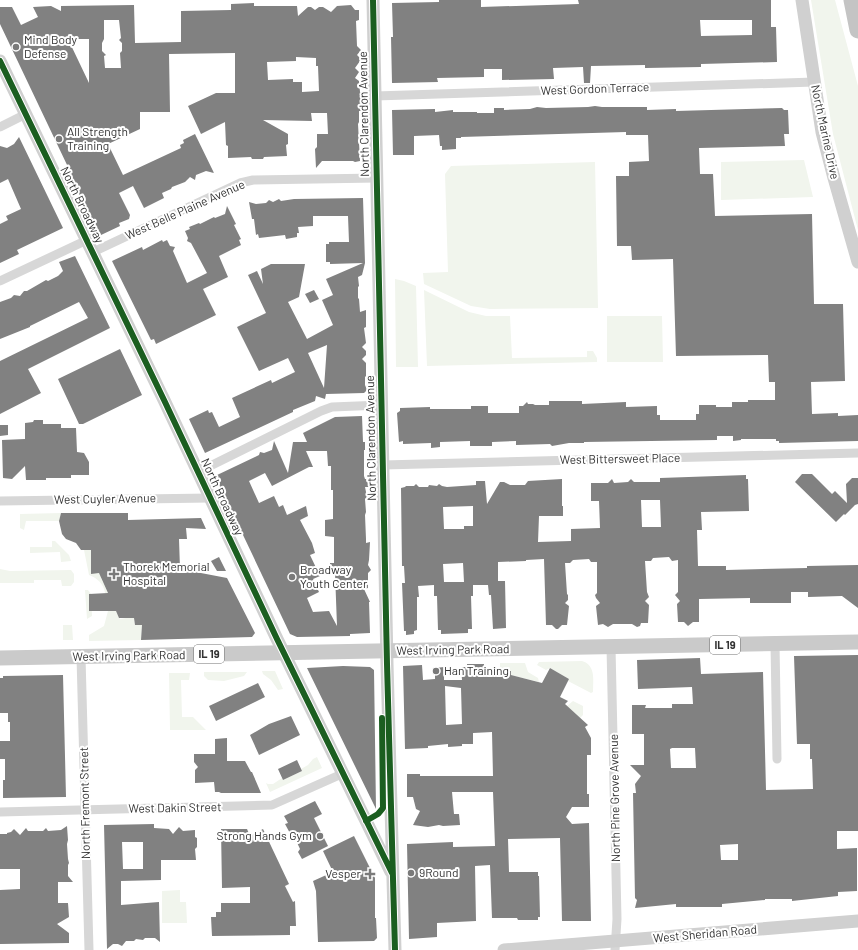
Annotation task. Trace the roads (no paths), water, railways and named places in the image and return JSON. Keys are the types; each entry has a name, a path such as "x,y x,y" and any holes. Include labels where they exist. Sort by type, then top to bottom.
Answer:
{"highway":[{"path":"852,0 858,30"}],"main road":[{"name":"West Irving Park Road","path":"0,658 858,642"}],"street":[{"name":"North Clarendon Avenue","path":"373,0 393,875"},
{"name":"North Marine Drive","path":"802,0 822,132 858,262"},
{"name":"North Broadway","path":"0,61 93,252 284,653 393,875 395,950"},
{"name":"West Gordon Terrace","path":"375,96 814,82"},
{"path":"0,127 26,114"},
{"name":"West Belle Plaine Avenue","path":"93,252 240,183 253,180 377,178"},
{"path":"0,281 87,240"},
{"path":"198,472 321,411 332,407 382,405"},
{"name":"West Bittersweet Place","path":"383,465 858,454"},
{"name":"West Cuyler Avenue","path":"0,501 210,498"},
{"path":"775,644 777,759"},
{"name":"North Pine Grove Avenue","path":"611,647 617,920 615,946"},
{"name":"North Fremont Street","path":"81,657 88,950"},
{"name":"West Dakin Street","path":"0,812 272,805 344,774"},
{"name":"West Sheridan Road","path":"504,950 615,946 858,921"}],"place":[{"name":"Mind Body Defense","path":"16,47"},
{"name":"All Strength Training","path":"59,139"},
{"name":"Thorek Memorial Hospital","path":"114,574"},
{"name":"Broadway Youth Center","path":"292,577"},
{"name":"Han Training","path":"436,671"},
{"name":"Strong Hands Gym","path":"320,836"},
{"name":"9Round","path":"411,873"},
{"name":"Vesper","path":"370,874"}]}
